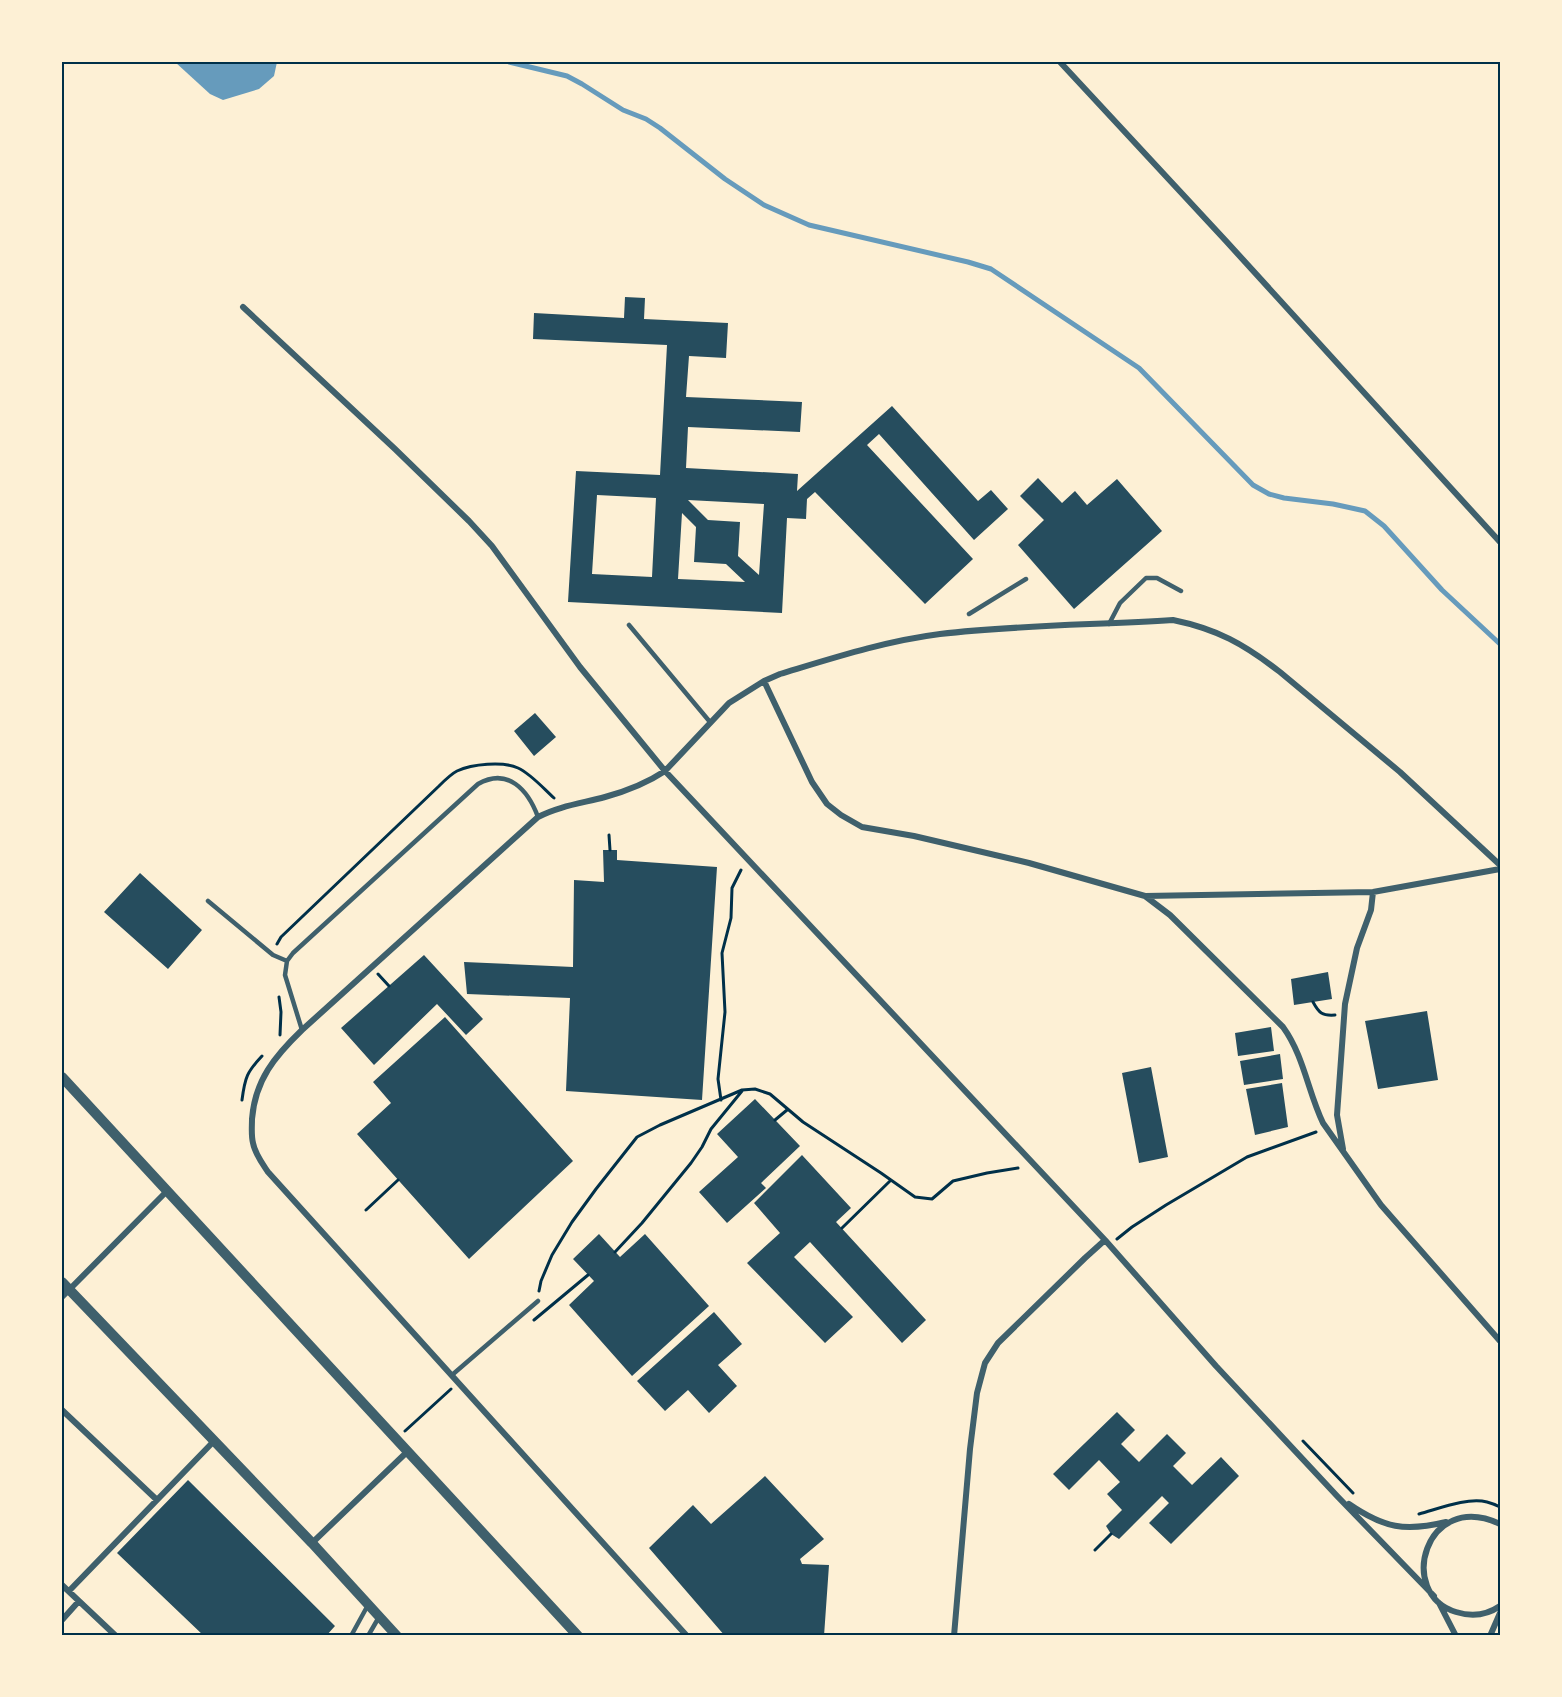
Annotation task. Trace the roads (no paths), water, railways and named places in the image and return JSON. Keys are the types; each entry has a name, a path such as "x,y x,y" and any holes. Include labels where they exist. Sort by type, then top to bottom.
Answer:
{"street":[{"path":"1060,62 1500,542"},
{"path":"243,307 395,449 492,546 580,667 665,771 1105,1240 1338,1497 1434,1596 1456,1635"},
{"path":"687,1635 268,1172 259,1159 251,1135 256,1097 277,1055 302,1030 538,817 550,810 637,786 665,771 729,703 764,681 780,674 891,642 939,634 1020,627 1173,620 1212,630 1241,644 1280,672 1400,772 1500,867"},
{"path":"764,681 812,782 827,804 848,820 862,827 915,836 1029,863 1145,896 1373,892 1500,867"},
{"path":"1344,1153 1337,1115 1344,1014 1350,975 1371,910 1373,892"},
{"path":"1145,896 1170,915 1283,1027 1304,1067 1316,1109 1323,1123 1381,1205 1500,1341"},
{"path":"62,1077 578,1635"},
{"path":"167,1191 64,1290 214,1441 397,1635"},
{"path":"954,1635 969,1449 977,1393 985,1363 998,1343 1105,1240"},
{"path":"62,1410 157,1500"},
{"path":"69,1591 214,1441"},
{"path":"312,1543 408,1451"},
{"path":"1338,1497 1376,1521 1396,1527 1430,1526 1470,1516 1486,1517 1500,1524"},
{"path":"1434,1596 1426,1583 1425,1554 1440,1528 1453,1520"},
{"path":"62,1585 116,1635"},
{"path":"62,1620 79,1601"},
{"path":"1439,1602 1452,1611 1467,1615 1482,1615 1500,1606"},
{"path":"1490,1635 1500,1613"}],"lane":[{"path":"1109,624 1120,603 1146,578 1156,578 1181,591"},
{"path":"969,614 1026,579"},
{"path":"629,625 710,722"},
{"path":"302,1030 285,975 287,961 293,953 483,782 495,778 518,785 529,796 538,817"},
{"path":"208,901 273,955 287,961"},
{"path":"452,1375 538,1301"},
{"path":"351,1635 368,1605"},
{"path":"368,1635 379,1617"}],"water":[{"path":"175,62 277,62 274,76 259,89 223,100 210,94"}],"waterway":[{"path":"509,62 567,76 582,84 623,110 646,119 660,128 725,179 764,205 809,225 991,269 1139,368 1253,485 1269,494 1284,498 1333,504 1365,511 1384,526 1442,590 1500,644"}]}
